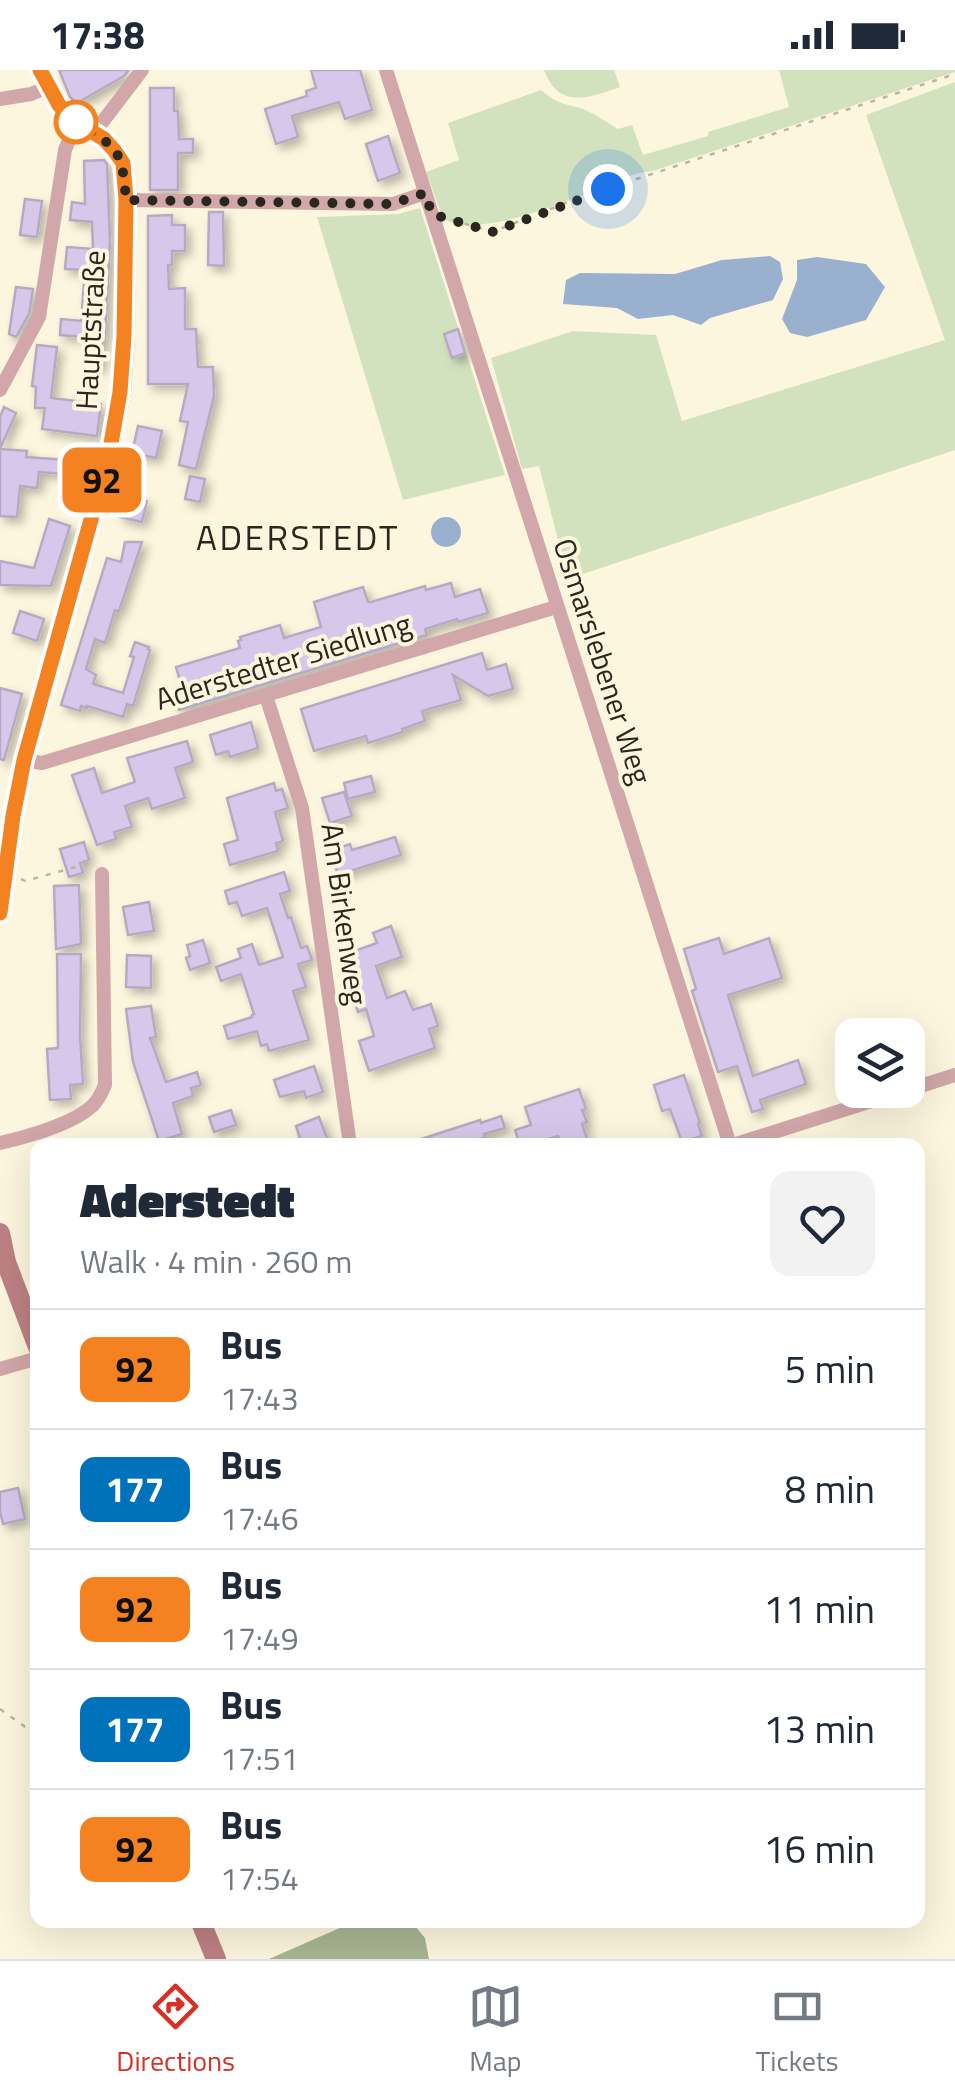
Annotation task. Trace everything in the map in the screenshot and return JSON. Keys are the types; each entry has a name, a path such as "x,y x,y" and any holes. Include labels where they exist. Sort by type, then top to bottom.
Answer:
{"main road":[{"name":"Hauptstraße","path":"0,913 24,760 109,455 124,336 123,163 114,150 59,105 44,78"},
{"path":"0,1233 6,1262 30,1326"},
{"path":"203,1928 216,1959"}],"street":[{"path":"0,390 40,317 65,150 142,70"},
{"name":"Osmarslebener Weg","path":"386,70 729,1138"},
{"path":"0,100 31,94 44,78"},
{"path":"126,200 392,204 425,193"},
{"name":"Aderstedter Siedlung","path":"24,760 42,763 556,607"},
{"name":"Am Birkenweg","path":"266,696 302,808 349,1138"},
{"path":"0,1143 76,1117 95,1105 106,1085 102,874"},
{"path":"925,1084 955,1074"},
{"path":"753,1138 849,1108"},
{"path":"0,1369 30,1360"}],"path":[{"path":"432,214 492,232 592,194 955,74"},
{"path":"21,879 98,860 102,874"},
{"path":"0,1709 30,1730"}],"green space":[{"path":"544,70 614,70 620,87 586,97 566,96 550,83"},
{"path":"779,70 955,72 630,176 518,217 477,224 443,219 426,172 459,160 448,123 541,90 618,129 632,125 643,155 789,107"},
{"path":"955,82 955,450 568,579 539,466 522,469 491,358 573,331 656,335 682,421 945,340 866,115"},
{"path":"420,208 505,475 403,500 317,217 398,214"},
{"path":"340,1928 417,1928 425,1938 429,1959 269,1959"}],"water":[{"path":"770,256 780,262 783,279 773,300 710,318 701,325 673,315 638,319 617,308 563,304 566,280 580,273 675,274 722,260"},
{"path":"817,257 866,264 885,287 866,320 807,337 790,333 782,319 797,280 797,260"},
{"path":"446,517 457,521 461,532 457,543 446,547 435,543 431,532 435,521"}],"building":[{"path":"59,70 129,70 77,103 70,97"},
{"path":"311,70 360,70 372,110 345,119 339,102 292,116 298,137 276,144 265,109 307,96 306,91 316,88"},
{"path":"150,88 174,88 179,139 193,139 193,153 178,153 178,190 150,190"},
{"path":"388,136 400,173 378,181 366,144"},
{"path":"104,160 110,241 100,368 85,366 88,337 60,335 61,319 81,321 85,270 65,269 67,247 93,249 92,222 70,220 72,202 85,204 84,161"},
{"path":"25,199 42,201 37,237 20,235"},
{"path":"209,212 223,212 224,266 208,265"},
{"path":"172,215 172,225 185,225 185,251 172,251 169,289 185,288 185,329 196,329 198,367 213,367 214,396 196,469 179,465 188,422 180,421 188,384 148,384 148,216"},
{"path":"16,287 33,289 29,314 16,337 9,334"},
{"path":"458,329 465,353 452,358 444,334"},
{"path":"37,345 57,347 51,398 101,404 97,436 42,429 45,408 35,408 36,387 32,386"},
{"path":"4,407 16,413 0,449 0,417"},
{"path":"138,426 162,431 156,458 132,453"},
{"path":"0,449 27,451 26,457 67,460 66,474 39,472 37,488 20,486 17,517 0,516"},
{"path":"190,476 205,479 200,502 185,499"},
{"path":"124,496 147,501 142,522 120,517"},
{"path":"49,519 70,526 51,586 0,585 0,561 34,568"},
{"path":"125,542 142,542 105,643 95,639 86,669 96,675 93,684 123,693 135,642 149,647 133,706 127,704 123,717 87,706 81,706 80,711 61,705 107,558 121,562"},
{"path":"451,583 455,597 480,589 488,613 425,629 427,635 179,710 175,697 184,694 176,667 240,648 240,637 280,625 284,638 321,627 314,602 363,587 371,602 425,586 426,590"},
{"path":"20,611 44,619 37,641 13,633"},
{"path":"482,653 487,670 506,664 513,689 488,696 453,675 461,700 422,711 425,721 368,743 366,736 314,751 301,709"},
{"path":"0,688 22,694 4,760 0,759"},
{"path":"251,722 258,748 230,757 228,751 216,755 210,735"},
{"path":"187,741 193,762 175,768 185,798 152,809 148,798 125,806 132,827 114,832 116,839 97,845 72,775 94,768 102,793 135,782 127,758"},
{"path":"371,776 375,792 348,799 344,783"},
{"path":"274,783 276,791 282,789 288,808 275,812 283,841 276,843 278,851 230,865 224,844 238,840 227,798"},
{"path":"344,792 352,816 330,823 322,798"},
{"path":"395,837 401,855 338,875 332,856 340,854 338,848 350,844 352,850"},
{"path":"84,842 89,860 80,863 83,873 69,877 60,849"},
{"path":"284,872 290,891 280,894 301,948 307,946 312,960 298,964 306,987 293,991 309,1040 269,1051 267,1044 261,1046 257,1031 228,1039 224,1026 254,1014 241,974 221,981 216,967 241,958 238,949 252,944 259,965 283,957 267,908 242,916 237,902 229,904 225,891"},
{"path":"79,885 81,944 56,949 54,886"},
{"path":"149,902 154,931 128,935 123,907"},
{"path":"391,926 402,957 376,966 387,998 405,991 413,1010 431,1004 438,1026 429,1029 435,1048 369,1071 359,1041 374,1036 366,1009 358,1012 351,991 358,989 346,954 377,943 373,933"},
{"path":"719,938 724,954 769,938 782,978 728,995 753,1076 798,1060 806,1084 760,1100 763,1109 752,1112 737,1066 718,1072 692,991 696,989 684,949"},
{"path":"203,940 210,963 190,970 187,945"},
{"path":"57,954 81,954 83,1084 70,1085 71,1099 50,1100 47,1049 58,1048"},
{"path":"127,955 151,956 151,988 126,987"},
{"path":"151,1006 156,1037 150,1038 166,1082 197,1072 201,1085 191,1088 193,1096 173,1103 182,1134 158,1138 133,1062 126,1009"},
{"path":"314,1066 323,1092 306,1098 304,1091 280,1097 274,1080"},
{"path":"684,1075 702,1136 681,1138 670,1109 662,1111 654,1085"},
{"path":"579,1089 586,1109 582,1110 587,1122 582,1124 587,1138 518,1138 515,1130 531,1125 525,1107"},
{"path":"231,1110 236,1125 214,1132 209,1117"},
{"path":"501,1116 505,1128 484,1134 483,1138 424,1138 480,1120 481,1123"},
{"path":"319,1117 327,1138 300,1138 296,1126"},
{"path":"18,1488 25,1519 3,1524 0,1492"}],"bus line":[{"name":"92","path":"0,913 24,760 109,455 120,392 126,296 123,163 104,139 76,122 59,105 40,70"}],"district":[{"name":"ADERSTEDT","path":"298,537"}],"route":[{"path":"76,122 104,139 123,163 126,200 392,204 425,193 432,214 492,232 608,189"}]}
